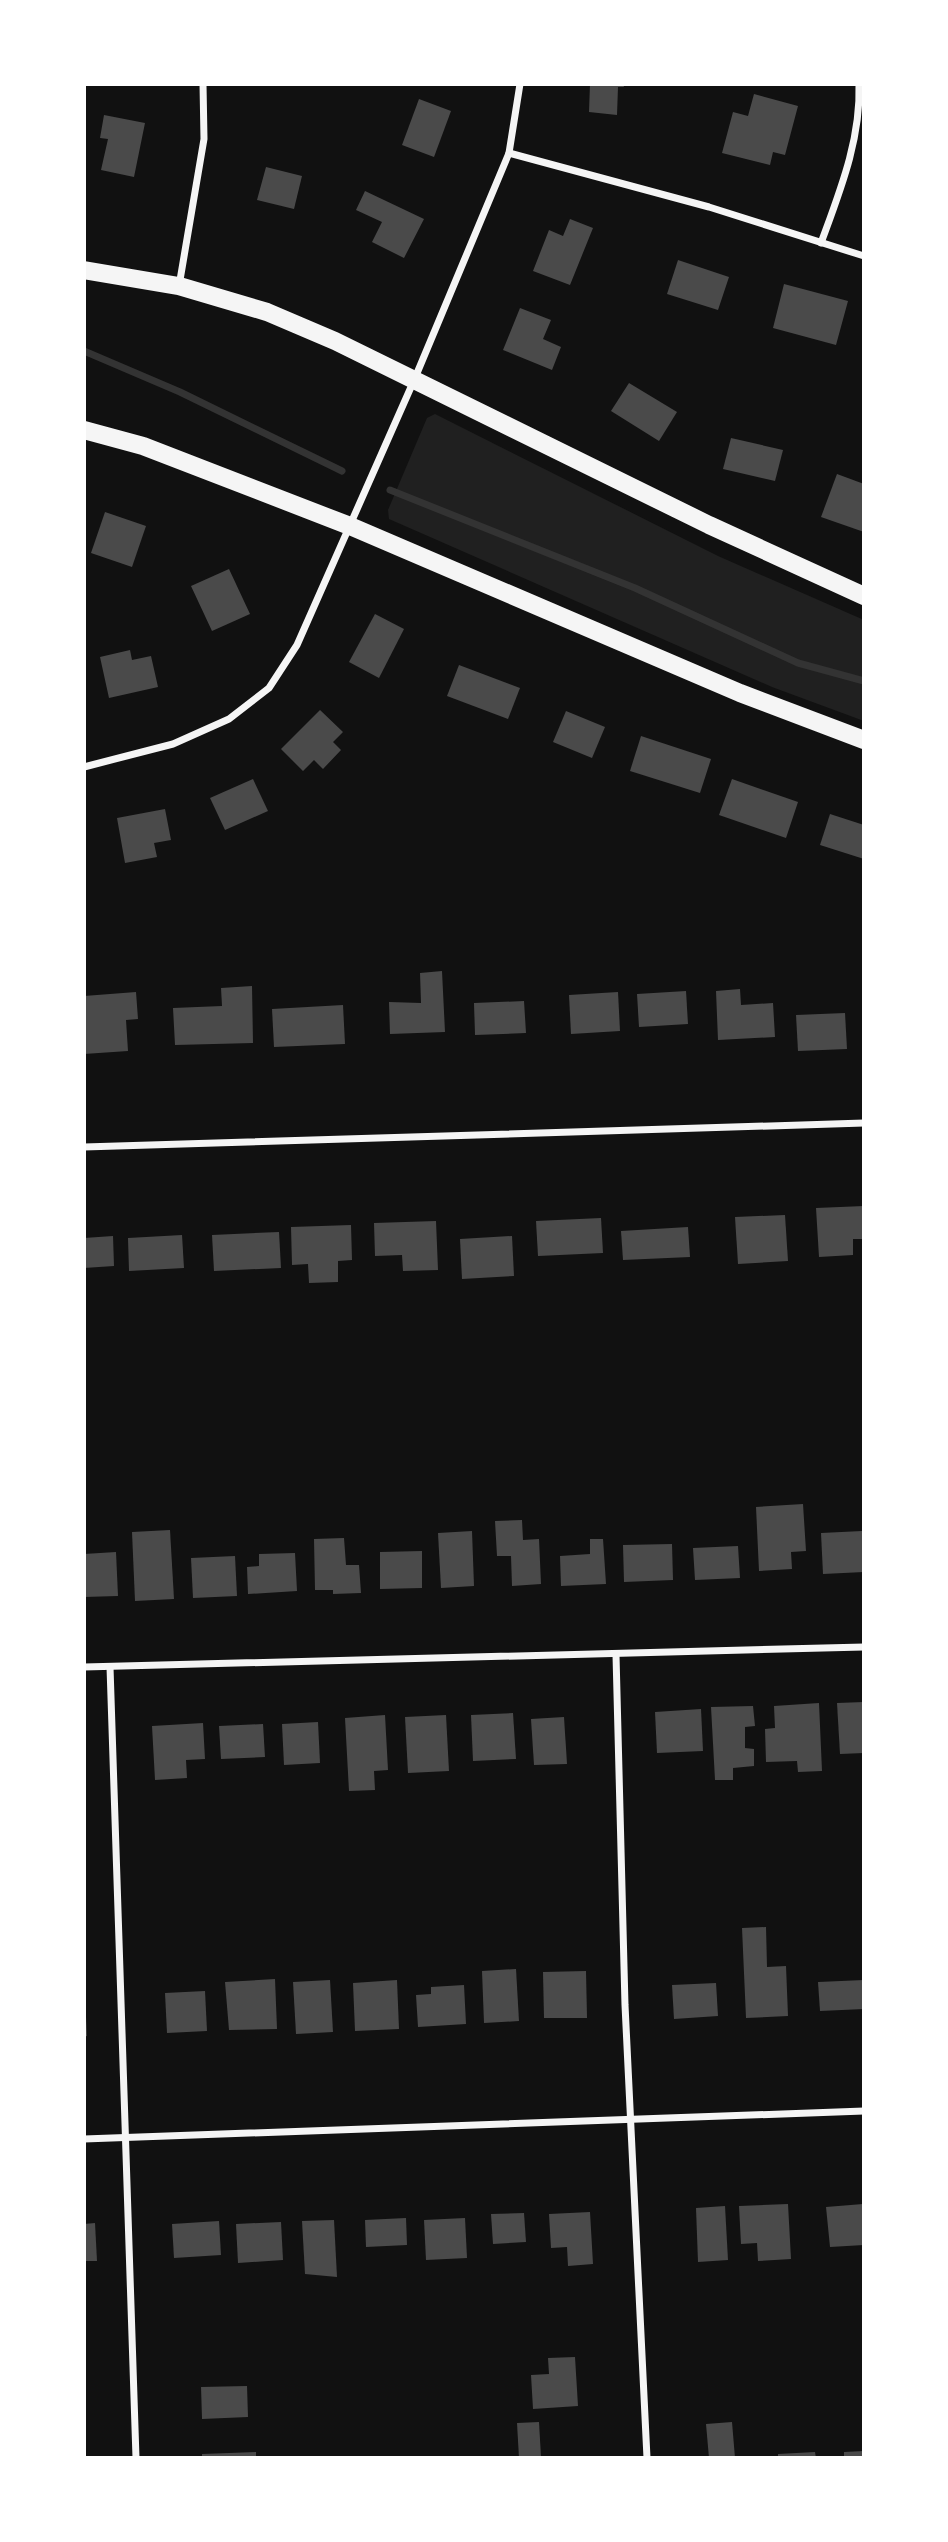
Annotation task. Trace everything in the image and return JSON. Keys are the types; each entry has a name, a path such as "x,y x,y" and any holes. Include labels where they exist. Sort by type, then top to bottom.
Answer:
{"main road":[{"path":"84,270 179,286 267,312 415,378 709,525 864,596"},
{"path":"84,430 143,446 350,526 740,693 864,740"}],"street":[{"path":"179,286 204,139 203,84"},
{"path":"84,767 173,744 229,719 269,688 297,645 415,378 509,153 520,84"},
{"path":"821,243 843,182 860,115 859,84"},
{"path":"509,153 709,207 864,256"},
{"path":"84,1147 864,1123"},
{"path":"84,1667 864,1647"},
{"path":"617,1655 625,2005 647,2458"},
{"path":"110,1667 136,2458"},
{"path":"84,2139 864,2111"}],"shaded area":[{"path":"435,414 718,556 864,620 864,721 772,687 389,519 388,510 427,418"}],"building":[{"path":"590,84 623,84 624,87 618,87 617,115 589,112"},
{"path":"754,94 798,106 785,155 773,152 770,165 722,153 733,112 748,116"},
{"path":"419,99 451,111 434,157 402,145"},
{"path":"104,115 145,123 134,177 101,170 108,139 100,138"},
{"path":"266,167 302,176 294,209 257,200"},
{"path":"365,191 424,219 404,258 372,242 382,222 356,210"},
{"path":"570,219 593,228 570,285 533,271 549,230 563,236"},
{"path":"678,260 729,277 718,310 667,294"},
{"path":"784,284 848,301 836,345 773,328"},
{"path":"520,308 551,320 543,339 561,347 552,370 503,350"},
{"path":"629,383 677,412 659,441 611,411"},
{"path":"731,438 783,450 775,481 723,469"},
{"path":"837,474 864,484 864,532 821,517"},
{"path":"105,512 146,526 132,567 91,553"},
{"path":"229,569 250,614 212,631 191,586"},
{"path":"375,614 404,629 379,678 349,662"},
{"path":"130,650 132,660 151,656 158,687 109,698 100,657"},
{"path":"459,665 520,688 508,719 447,696"},
{"path":"320,710 343,732 333,742 341,750 323,769 314,760 303,771 281,749"},
{"path":"566,711 605,727 592,758 553,742"},
{"path":"641,736 711,759 700,793 630,771"},
{"path":"253,779 268,811 225,830 210,798"},
{"path":"732,779 798,802 786,838 719,815"},
{"path":"165,809 171,840 154,843 157,857 125,863 117,818"},
{"path":"830,814 864,825 864,859 820,845"},
{"path":"442,971 445,1032 390,1034 389,1002 421,1003 420,973"},
{"path":"252,986 253,1043 175,1045 173,1008 222,1006 221,988"},
{"path":"740,989 741,1005 773,1003 775,1037 718,1040 716,991"},
{"path":"686,991 688,1024 639,1027 637,994"},
{"path":"136,992 138,1019 126,1020 128,1051 84,1054 84,996"},
{"path":"618,992 620,1031 571,1034 569,995"},
{"path":"524,1001 526,1033 475,1035 474,1003"},
{"path":"343,1005 345,1044 274,1047 272,1009"},
{"path":"845,1013 847,1049 798,1051 796,1015"},
{"path":"864,1206 864,1239 853,1239 853,1255 819,1257 816,1208"},
{"path":"785,1215 788,1261 738,1264 735,1217"},
{"path":"601,1218 603,1253 538,1256 536,1221"},
{"path":"436,1221 438,1270 403,1271 402,1255 375,1256 374,1223"},
{"path":"351,1225 352,1260 338,1261 338,1282 309,1283 308,1264 292,1265 291,1227"},
{"path":"688,1227 690,1257 623,1260 621,1231"},
{"path":"279,1232 281,1268 214,1271 212,1235"},
{"path":"182,1235 184,1268 129,1271 128,1238"},
{"path":"113,1236 114,1266 84,1268 84,1238"},
{"path":"512,1236 514,1276 462,1279 460,1239"},
{"path":"803,1504 806,1551 791,1552 792,1569 759,1571 756,1507"},
{"path":"522,1520 523,1540 539,1539 541,1584 512,1586 511,1556 497,1556 495,1521"},
{"path":"170,1530 174,1599 135,1601 132,1532"},
{"path":"472,1531 474,1586 441,1588 438,1533"},
{"path":"862,1531 864,1572 823,1574 821,1533"},
{"path":"344,1538 346,1565 359,1565 361,1593 333,1594 333,1590 315,1590 314,1539"},
{"path":"590,1539 603,1539 606,1584 561,1586 560,1556 590,1554"},
{"path":"672,1544 673,1580 624,1582 623,1545"},
{"path":"738,1546 740,1578 695,1580 693,1548"},
{"path":"422,1551 422,1588 380,1589 380,1552"},
{"path":"116,1552 118,1596 84,1597 84,1554"},
{"path":"295,1553 297,1591 248,1594 247,1567 259,1566 259,1554"},
{"path":"235,1556 237,1596 193,1598 191,1558"},
{"path":"864,1702 864,1753 840,1754 837,1703"},
{"path":"819,1703 822,1771 798,1772 797,1761 766,1762 765,1729 775,1728 774,1706"},
{"path":"753,1706 755,1726 745,1727 745,1748 754,1749 754,1766 733,1768 733,1780 715,1780 711,1707"},
{"path":"701,1709 703,1751 657,1753 655,1712"},
{"path":"513,1713 516,1759 473,1761 471,1715"},
{"path":"385,1715 388,1770 374,1771 375,1790 349,1791 345,1718"},
{"path":"446,1715 449,1771 408,1773 405,1717"},
{"path":"564,1717 567,1764 534,1765 531,1719"},
{"path":"318,1722 320,1763 284,1765 282,1724"},
{"path":"203,1723 205,1759 186,1760 187,1778 155,1780 152,1726"},
{"path":"263,1724 265,1757 221,1759 219,1726"},
{"path":"766,1927 767,1967 786,1966 788,2016 746,2018 742,1928"},
{"path":"516,1969 519,2021 484,2023 482,1971"},
{"path":"586,1971 587,2018 544,2018 543,1972"},
{"path":"275,1979 277,2029 229,2030 225,1982"},
{"path":"330,1980 333,2032 296,2034 293,1982"},
{"path":"397,1980 399,2029 355,2031 353,1983"},
{"path":"864,1980 864,2009 820,2011 818,1982"},
{"path":"716,1983 718,2016 674,2019 672,1985"},
{"path":"464,1985 466,2024 418,2027 416,1995 431,1994 431,1987"},
{"path":"205,1991 207,2031 167,2033 165,1993"},
{"path":"84,2017 87,2036 84,2037"},
{"path":"788,2204 791,2259 758,2261 757,2243 741,2244 739,2206"},
{"path":"863,2204 864,2245 830,2247 826,2207"},
{"path":"725,2206 728,2260 698,2262 696,2208"},
{"path":"590,2212 593,2264 568,2266 567,2247 551,2248 549,2214"},
{"path":"524,2213 526,2242 493,2244 491,2214"},
{"path":"406,2218 407,2245 366,2247 365,2220"},
{"path":"465,2218 467,2258 426,2260 424,2220"},
{"path":"334,2220 337,2277 305,2274 302,2221"},
{"path":"219,2221 221,2255 174,2258 172,2224"},
{"path":"281,2222 283,2260 238,2263 236,2224"},
{"path":"95,2223 97,2261 84,2261 84,2224"},
{"path":"575,2357 578,2406 533,2409 531,2375 549,2374 548,2358"},
{"path":"247,2386 248,2417 202,2419 201,2387"},
{"path":"539,2422 541,2457 519,2458 517,2423"},
{"path":"732,2422 735,2458 709,2458 706,2424"},
{"path":"864,2451 864,2458 844,2458 844,2452"},
{"path":"256,2452 256,2458 202,2458 202,2454"},
{"path":"815,2452 816,2458 778,2458 778,2454"}],"waterway":[{"path":"84,351 180,392 342,471"},
{"path":"390,490 635,588 798,663 864,681"}]}
